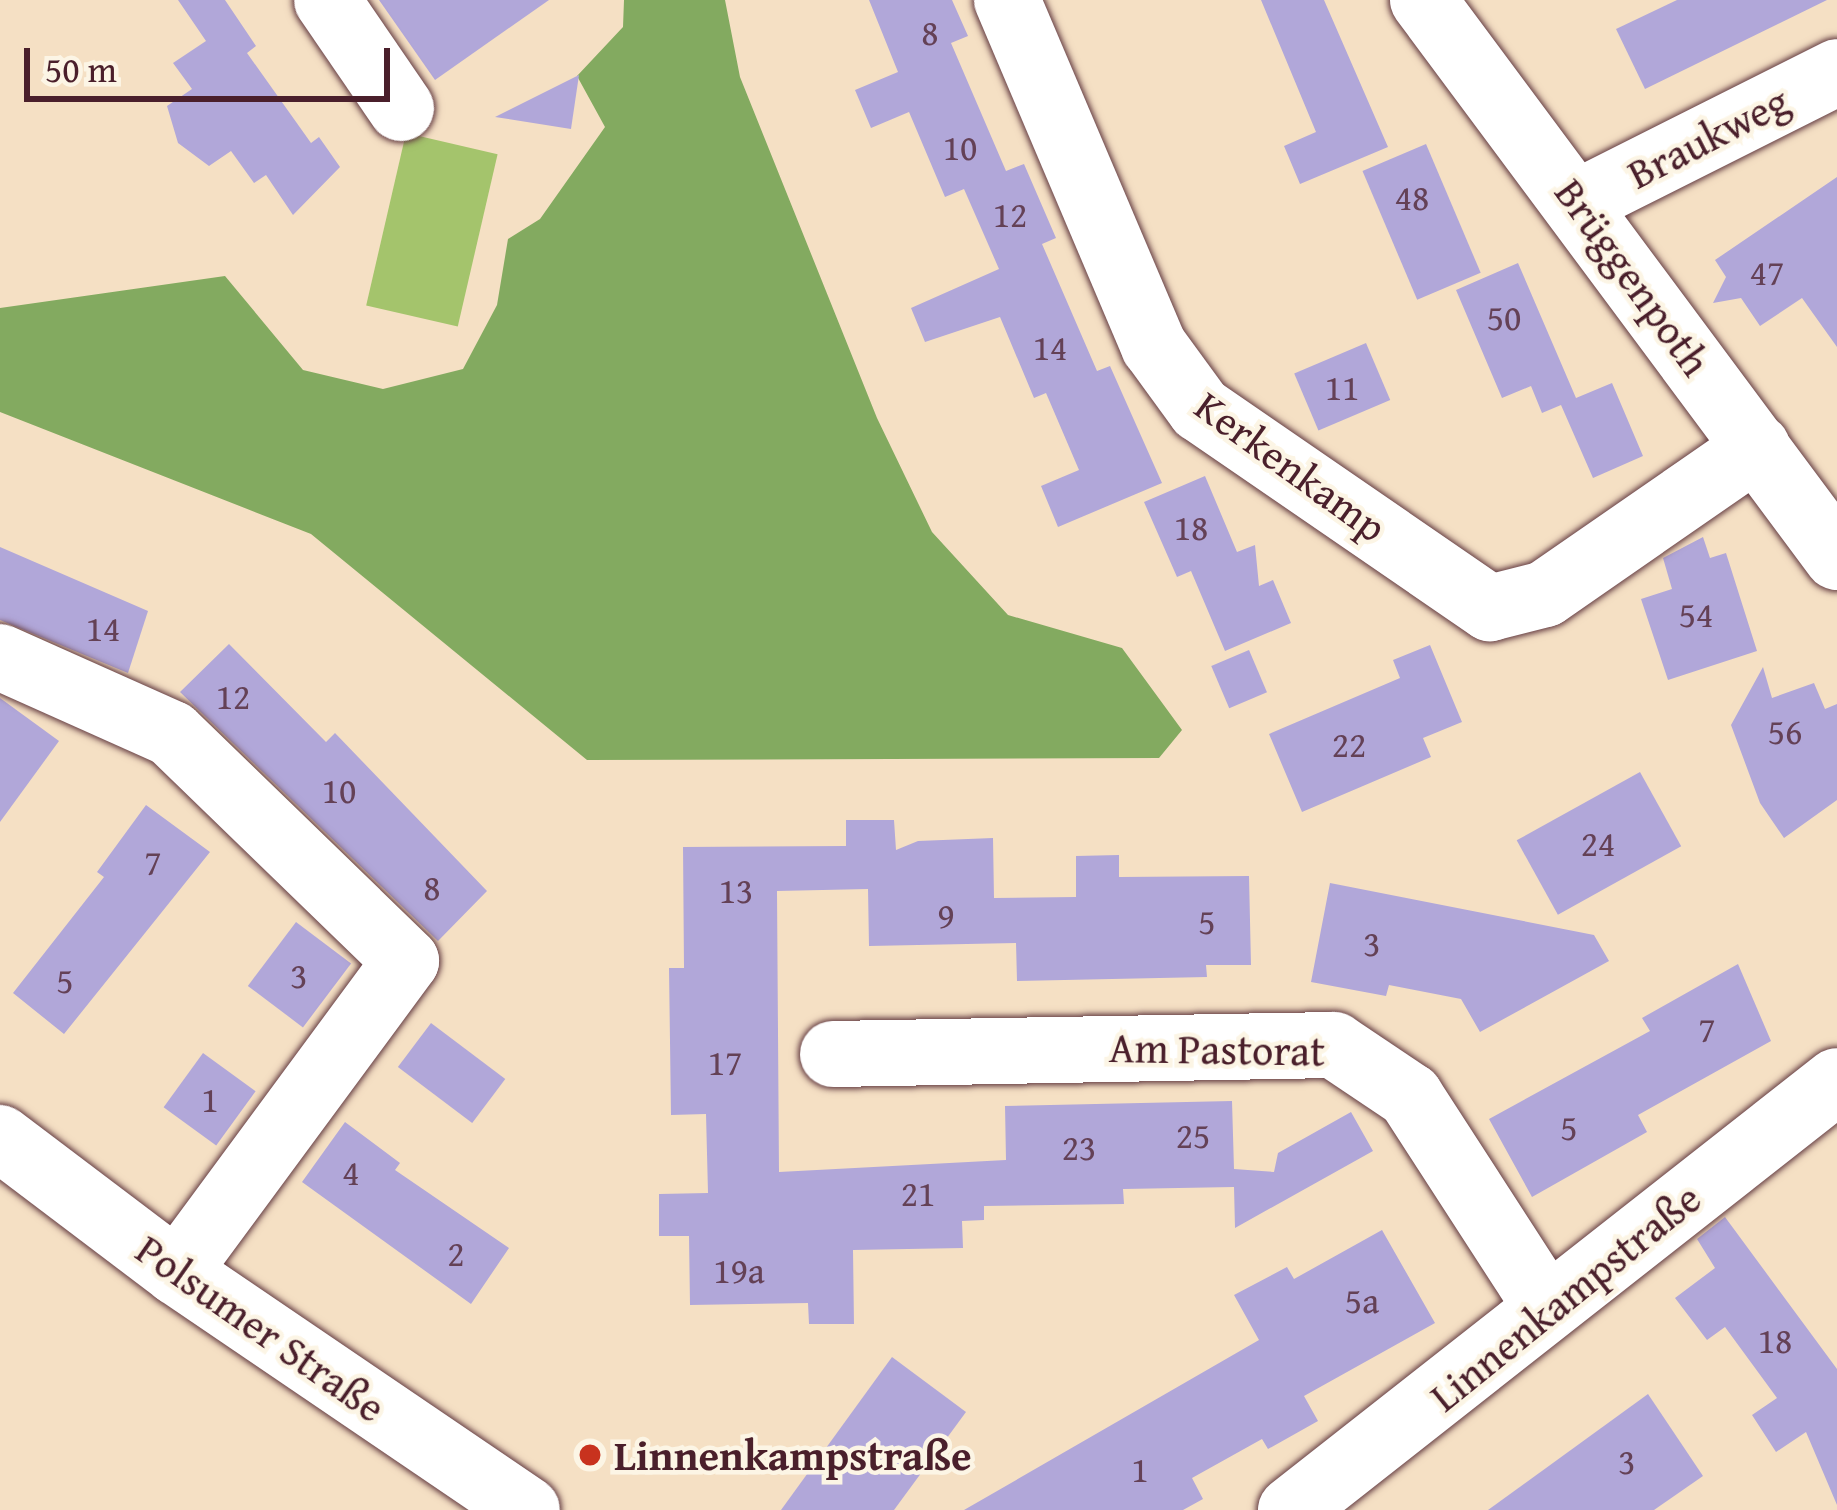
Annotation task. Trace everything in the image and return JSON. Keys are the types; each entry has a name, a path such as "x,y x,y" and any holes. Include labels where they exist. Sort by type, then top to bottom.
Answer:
{"street":[{"path":"327,0 400,108"},
{"name":"Kerkenkamp","path":"1007,0 1154,346 1199,409 1490,608 1545,594 1757,447"},
{"name":"Brüggenpoth","path":"1423,0 1579,202 1837,557"},
{"name":"Braukweg","path":"1579,202 1837,72"},
{"path":"0,658 172,734 406,962 177,1273"},
{"name":"Am Pastorat","path":"833,1054 1334,1045 1410,1096 1545,1305"},
{"name":"Linnenkampstraße","path":"1325,1501 1545,1305 1837,1081"},
{"name":"Polsumer Straße","path":"0,1138 177,1273 526,1510"}],"green space":[{"path":"624,0 725,0 740,77 877,418 932,532 1008,615 1122,648 1182,730 1159,758 587,760 311,534 0,412 0,308 225,276 303,370 383,389 463,369 497,305 508,239 540,219 605,127 577,76 623,27"},
{"path":"406,133 498,154 458,327 366,305"}],"building":[{"path":"178,0 225,0 256,46 247,53 311,143 319,137 340,167 293,215 266,175 254,183 231,151 209,166 178,143 167,106 192,89 173,63 206,41"},
{"path":"379,0 549,0 435,80"},
{"path":"869,0 952,0 968,36 951,43 1006,171 1024,164 1056,238 1042,244 1097,371 1110,366 1162,483 1058,527 1041,486 1079,470 1046,393 1034,398 1000,317 925,342 911,308 999,269 964,189 945,197 909,112 871,128 855,90 898,72"},
{"path":"1261,0 1324,0 1388,147 1300,184 1284,146 1316,132"},
{"path":"1677,0 1827,0 1645,89 1616,29"},
{"path":"579,75 571,129 495,117"},
{"path":"1426,144 1481,273 1417,300 1362,171"},
{"path":"1837,177 1837,347 1802,298 1760,326 1741,298 1713,303 1726,277 1715,260"},
{"path":"1518,263 1576,398 1612,383 1643,456 1593,478 1561,405 1542,413 1531,386 1502,398 1456,290"},
{"path":"1366,343 1390,400 1318,431 1294,373"},
{"path":"1205,476 1237,552 1255,545 1259,586 1273,580 1291,623 1225,651 1191,571 1177,577 1144,502"},
{"path":"1703,537 1710,558 1726,553 1757,651 1668,680 1641,599 1672,589 1663,558"},
{"path":"0,547 148,611 128,673 0,620"},
{"path":"229,644 326,742 335,733 487,891 438,941 180,692"},
{"path":"1430,645 1462,722 1423,738 1431,757 1302,812 1269,734 1400,678 1393,660"},
{"path":"1249,650 1267,692 1229,708 1211,666"},
{"path":"1763,667 1772,698 1814,683 1825,709 1837,704 1837,800 1784,838 1760,803 1731,725"},
{"path":"0,698 59,741 0,822"},
{"path":"1640,772 1681,846 1558,915 1517,840"},
{"path":"146,805 210,852 64,1034 13,993 104,877 97,872"},
{"path":"846,820 894,820 896,850 918,841 993,838 994,898 1076,897 1076,856 1119,855 1119,877 1249,876 1251,965 1206,965 1207,977 1017,981 1016,943 869,946 868,889 777,891 779,1172 1006,1160 1005,1106 1232,1101 1234,1169 1274,1172 1278,1153 1351,1112 1373,1151 1235,1228 1234,1187 1123,1189 1124,1204 984,1206 984,1220 962,1221 963,1248 853,1250 854,1324 809,1324 808,1303 690,1305 689,1236 659,1236 659,1194 708,1193 706,1114 671,1115 669,968 684,968 683,847 846,846"},
{"path":"1330,883 1594,935 1609,961 1480,1032 1461,999 1389,985 1386,996 1311,982"},
{"path":"296,922 351,964 303,1027 248,986"},
{"path":"1738,964 1771,1041 1638,1115 1647,1132 1532,1197 1489,1119 1650,1031 1642,1018"},
{"path":"431,1023 505,1079 472,1123 398,1067"},
{"path":"203,1053 256,1091 216,1145 164,1107"},
{"path":"345,1122 400,1163 395,1170 509,1248 471,1304 302,1182"},
{"path":"1725,1217 1837,1369 1837,1505 1806,1432 1776,1452 1752,1415 1777,1398 1725,1327 1707,1340 1675,1298 1715,1268 1697,1239"},
{"path":"1382,1230 1435,1323 1304,1396 1318,1421 1268,1449 1262,1439 1192,1478 1203,1499 1183,1510 964,1510 1259,1340 1234,1295 1287,1267 1294,1279"},
{"path":"892,1357 966,1412 894,1510 781,1510"},
{"path":"1648,1394 1703,1476 1654,1510 1488,1510"}],"place":[{"name":"Linnenkampstraße","path":"590,1455"}]}
